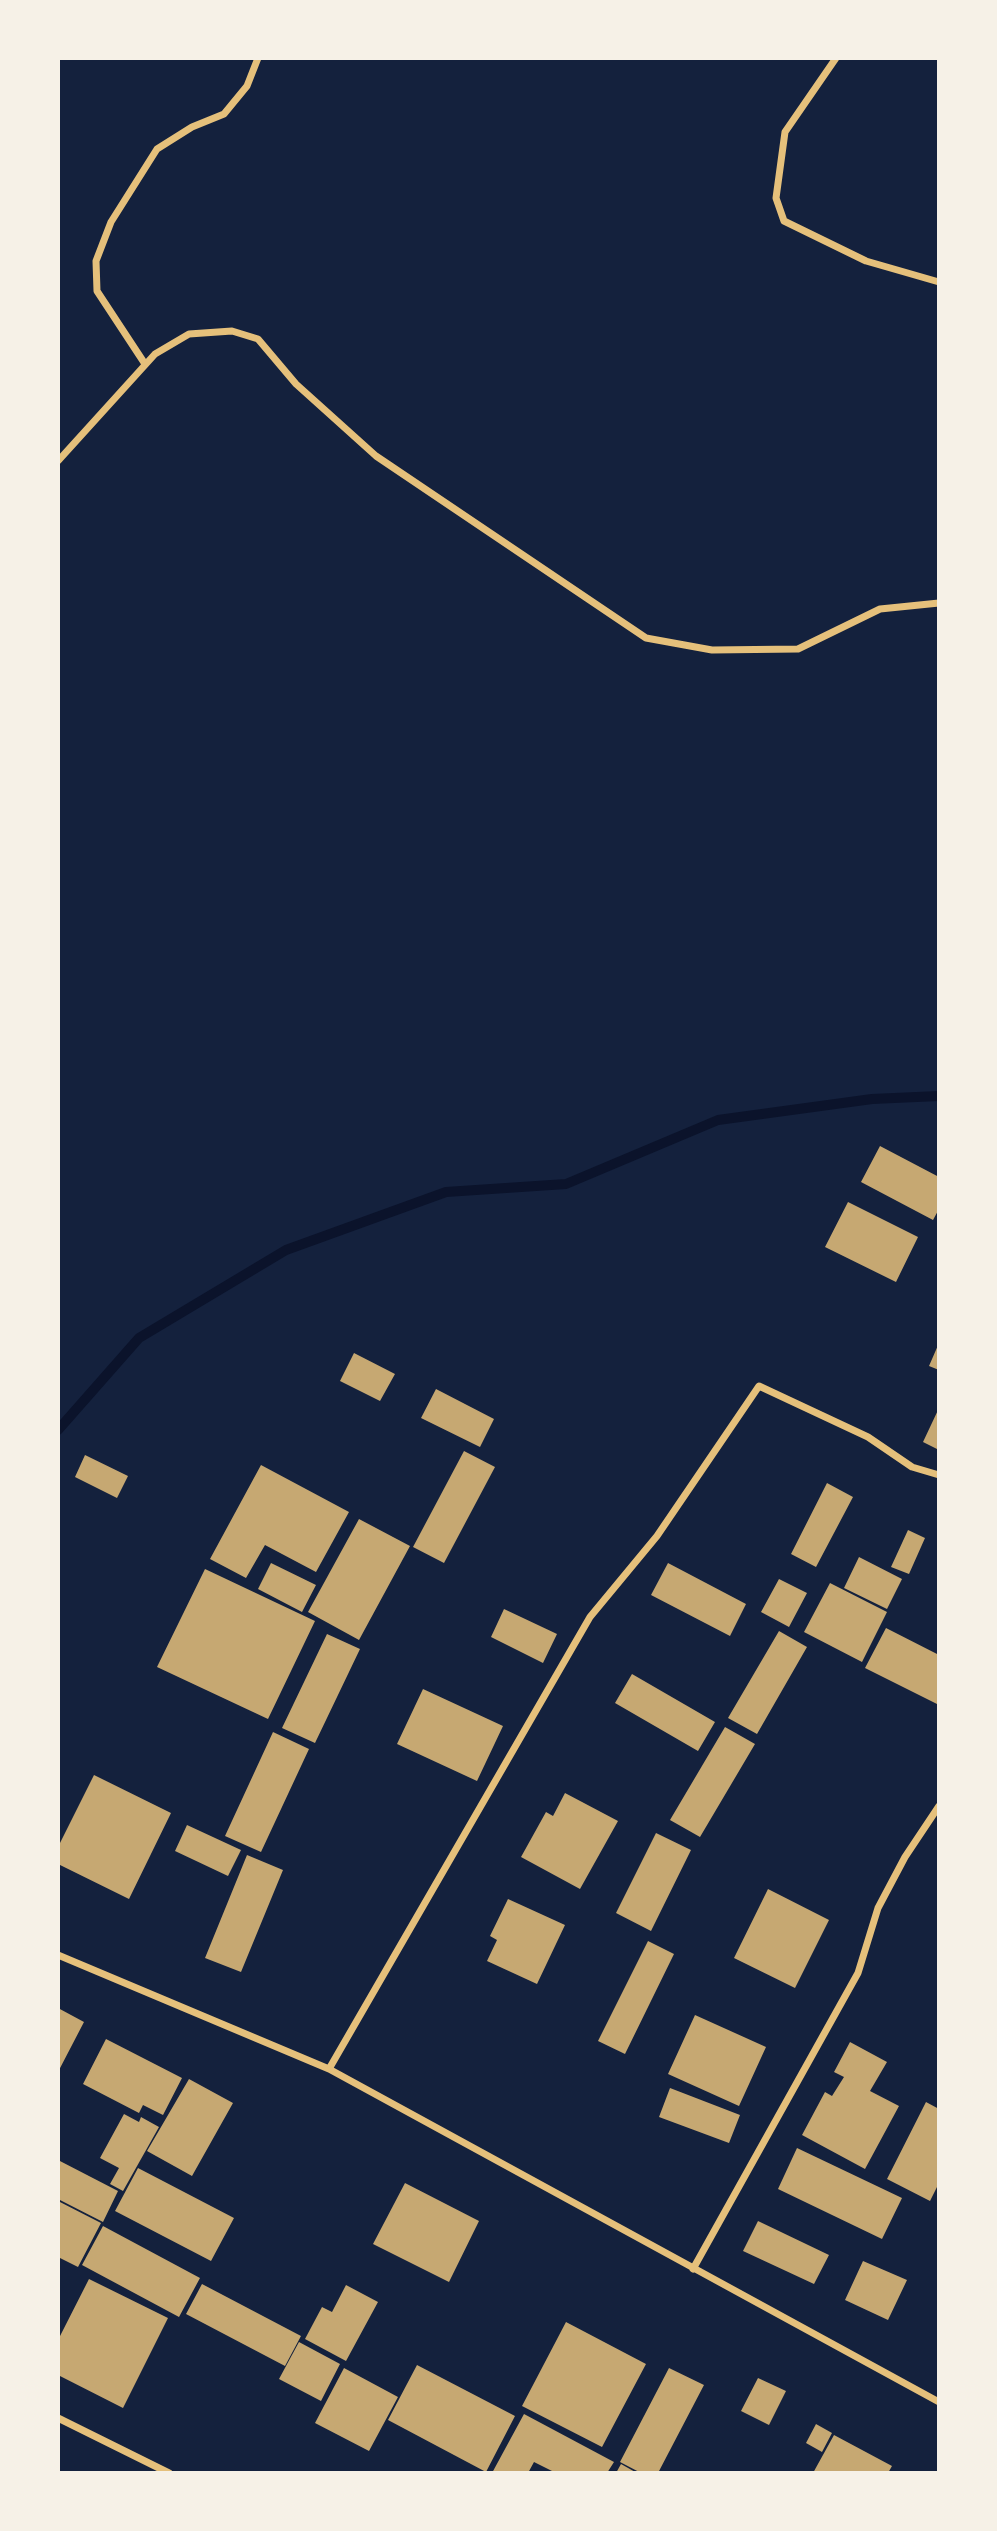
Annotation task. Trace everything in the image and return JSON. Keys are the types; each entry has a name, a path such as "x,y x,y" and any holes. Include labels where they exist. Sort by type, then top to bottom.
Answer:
{"street":[{"path":"145,364 97,291 96,261 111,222 158,149 192,127 224,114 247,86 258,58"},
{"path":"836,58 785,132 776,198 784,221 866,261 939,282"},
{"path":"58,461 155,354 189,334 232,331 258,339 296,384 376,456 646,638 712,650 798,649 880,609 939,603"},
{"path":"329,2069 590,1617 657,1536 760,1386 869,1437 912,1467 939,1475"},
{"path":"693,2269 859,1973 878,1908 905,1857 939,1806"},
{"path":"58,1955 329,2069 939,2402"},
{"path":"58,2418 169,2473"}],"building":[{"path":"880,1146 939,1177 939,1209 933,1220 861,1182"},
{"path":"848,1202 918,1237 896,1282 825,1247"},
{"path":"939,1343 939,1370 929,1366"},
{"path":"354,1353 395,1374 380,1401 340,1381"},
{"path":"436,1389 494,1419 480,1447 421,1418"},
{"path":"939,1408 939,1450 923,1442"},
{"path":"464,1451 495,1467 444,1563 413,1547"},
{"path":"85,1455 128,1476 117,1498 75,1477"},
{"path":"261,1465 349,1512 316,1572 265,1545 246,1578 210,1559"},
{"path":"827,1483 853,1497 816,1567 791,1554"},
{"path":"359,1519 410,1546 359,1640 308,1612"},
{"path":"908,1530 925,1538 909,1574 891,1567"},
{"path":"859,1557 902,1579 887,1609 844,1588"},
{"path":"271,1563 316,1585 302,1612 258,1589"},
{"path":"668,1563 746,1604 730,1636 651,1595"},
{"path":"205,1569 315,1621 268,1719 157,1667"},
{"path":"779,1579 807,1593 789,1627 761,1612"},
{"path":"830,1583 887,1612 862,1662 804,1632"},
{"path":"504,1609 557,1634 543,1663 491,1637"},
{"path":"886,1628 939,1655 939,1705 865,1668"},
{"path":"779,1631 807,1647 757,1734 728,1718"},
{"path":"327,1634 360,1649 315,1743 282,1728"},
{"path":"632,1674 715,1722 698,1751 615,1703"},
{"path":"423,1689 503,1726 477,1781 397,1744"},
{"path":"725,1727 755,1744 700,1837 670,1820"},
{"path":"273,1732 309,1749 261,1852 225,1836"},
{"path":"94,1775 171,1813 129,1899 58,1864 58,1847"},
{"path":"565,1793 618,1821 580,1889 521,1857 546,1812 553,1816"},
{"path":"187,1825 241,1850 228,1876 175,1851"},
{"path":"656,1833 691,1850 651,1931 616,1913"},
{"path":"247,1855 283,1870 241,1972 205,1958"},
{"path":"768,1889 829,1920 795,1988 734,1958"},
{"path":"508,1899 565,1925 537,1984 487,1961 497,1940 490,1936"},
{"path":"648,1941 674,1954 625,2054 598,2041"},
{"path":"58,2008 84,2022 58,2072"},
{"path":"695,2015 766,2047 739,2106 668,2074"},
{"path":"106,2039 182,2078 163,2115 143,2105 139,2113 83,2084"},
{"path":"850,2042 887,2062 870,2091 899,2106 865,2169 802,2135 825,2092 832,2096 844,2077 834,2072"},
{"path":"189,2079 233,2103 192,2176 147,2151"},
{"path":"670,2088 740,2115 729,2143 659,2117"},
{"path":"926,2102 939,2109 939,2183 930,2201 887,2179"},
{"path":"124,2114 139,2122 141,2117 159,2127 123,2191 110,2184 119,2168 100,2158"},
{"path":"797,2148 902,2198 882,2239 778,2189"},
{"path":"58,2160 118,2191 103,2222 58,2199"},
{"path":"138,2168 234,2218 211,2261 115,2211"},
{"path":"405,2183 479,2221 449,2282 373,2244"},
{"path":"58,2201 101,2223 78,2267 58,2257"},
{"path":"758,2221 829,2255 814,2284 743,2251"},
{"path":"103,2226 200,2278 179,2317 82,2265"},
{"path":"863,2261 907,2280 888,2320 845,2300"},
{"path":"89,2279 168,2318 123,2408 58,2375 58,2340"},
{"path":"202,2284 301,2336 285,2366 186,2314"},
{"path":"346,2285 378,2302 346,2361 305,2339 322,2307 332,2312"},
{"path":"566,2322 646,2364 602,2447 522,2406"},
{"path":"299,2342 340,2364 321,2401 279,2379"},
{"path":"417,2365 515,2416 486,2472 388,2420"},
{"path":"344,2368 398,2397 369,2451 315,2423"},
{"path":"669,2368 704,2385 658,2473 641,2473 620,2462"},
{"path":"758,2378 786,2391 769,2425 741,2411"},
{"path":"524,2414 614,2462 607,2473 556,2473 534,2462 528,2473 492,2473"},
{"path":"816,2424 832,2433 822,2452 806,2443"},
{"path":"834,2435 892,2466 888,2473 813,2473"},
{"path":"621,2464 637,2473 616,2473"}],"waterway":[{"path":"58,1430 139,1338 286,1250 446,1192 566,1184 718,1120 872,1099 939,1096"}]}
